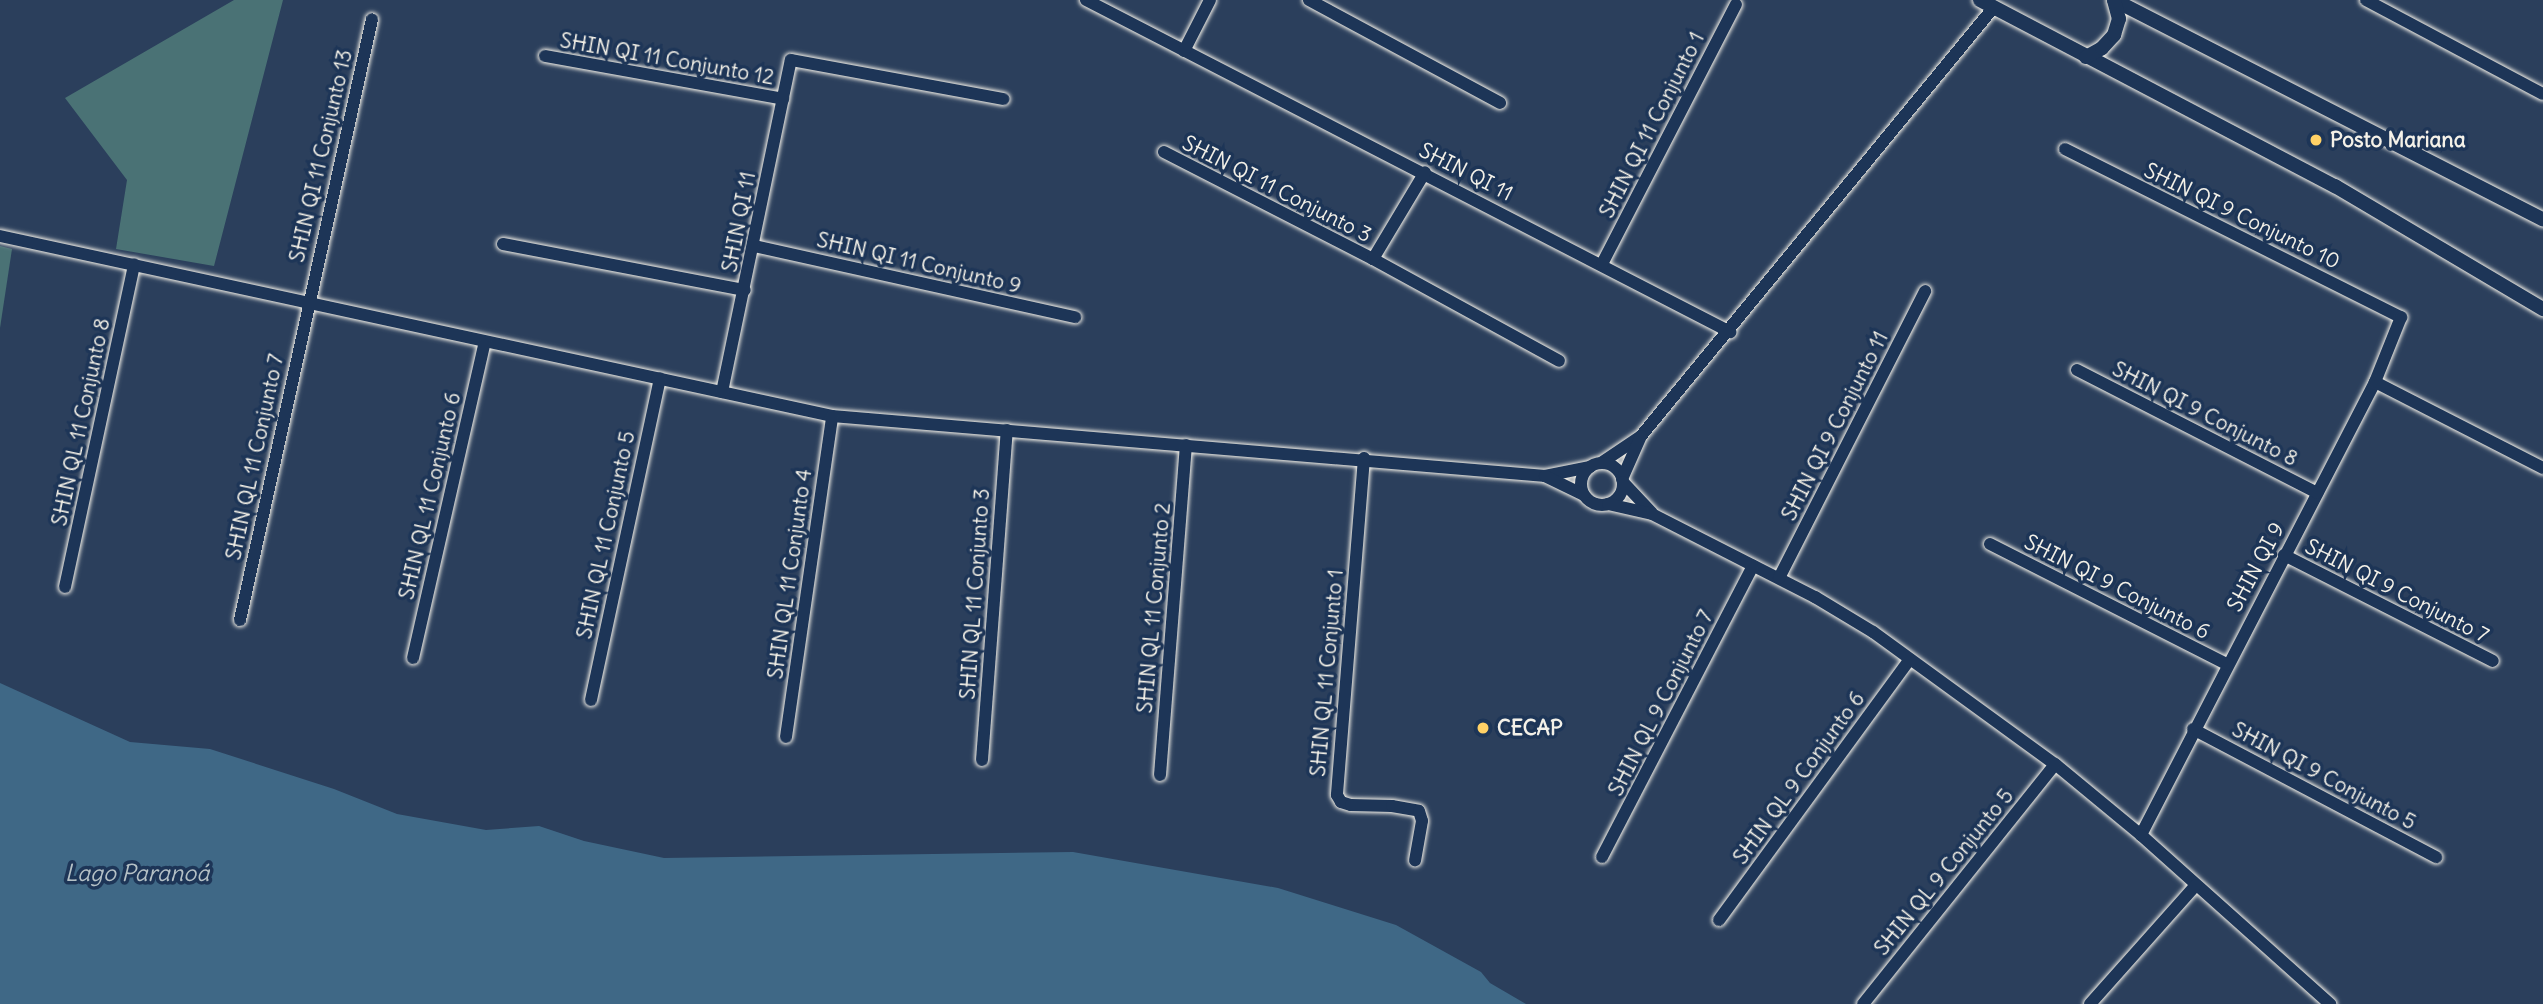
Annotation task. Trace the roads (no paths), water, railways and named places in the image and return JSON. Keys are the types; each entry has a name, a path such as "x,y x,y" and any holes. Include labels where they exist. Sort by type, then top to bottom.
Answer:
{"main road":[{"path":"1980,0 2335,186 2543,309"},
{"path":"2087,57 2102,48 2113,34 2119,19 2114,0"},
{"path":"2114,0 2543,220"}],"street":[{"name":"SHIN QI 11","path":"1086,0 1730,332"},
{"path":"1184,51 1210,0"},
{"path":"1309,0 1500,103"},
{"path":"2365,0 2543,94"},
{"name":"SHIN QI 11 Conjunto 1","path":"1602,264 1736,4"},
{"path":"1584,495 1581,480 1595,465 1641,436 1730,332 1994,7"},
{"name":"SHIN QI 11 Conjunto 13","path":"308,302 372,19"},
{"name":"SHIN QI 11 Conjunto 12","path":"545,56 783,99"},
{"name":"SHIN QI 11","path":"722,392 791,60 1003,99"},
{"name":"SHIN QI 9 Conjunto 10","path":"2065,149 2401,317"},
{"name":"SHIN QI 11 Conjunto 3","path":"1164,152 1373,259 1559,361"},
{"path":"1373,259 1425,173"},
{"path":"0,236 832,416 1364,458 1545,476 1595,465 1618,470 1623,480 1652,514"},
{"path":"503,244 745,290"},
{"name":"SHIN QI 11 Conjunto 9","path":"754,246 1075,317"},
{"name":"SHIN QL 11 Conjunto 8","path":"65,587 134,264"},
{"name":"SHIN QI 9 Conjunto 11","path":"1779,579 1925,291"},
{"name":"SHIN QL 11 Conjunto 7","path":"240,620 308,302"},
{"name":"SHIN QI 9","path":"2141,835 2193,729 2375,382 2401,317"},
{"name":"SHIN QL 11 Conjunto 6","path":"412,658 485,342"},
{"name":"SHIN QI 9 Conjunto 8","path":"2077,370 2317,493"},
{"name":"SHIN QL 11 Conjunto 5","path":"591,700 660,378"},
{"path":"2375,382 2543,468"},
{"name":"SHIN QL 11 Conjunto 4","path":"786,737 832,416"},
{"name":"SHIN QL 11 Conjunto 3","path":"982,760 1007,430"},
{"path":"1608,504 1618,497 1641,436"},
{"name":"SHIN QL 11 Conjunto 2","path":"1160,775 1186,445"},
{"name":"SHIN QL 11 Conjunto 1","path":"1364,458 1337,795 1342,802 1351,805 1392,806 1419,811 1422,821 1415,860"},
{"path":"1545,476 1584,495 1590,501 1652,514 1844,613 2055,764 2141,835 2330,1004"},
{"name":"SHIN QI 9 Conjunto 6","path":"1990,544 2227,664"},
{"name":"SHIN QI 9 Conjunto 7","path":"2284,555 2493,661"},
{"name":"SHIN QL 9 Conjunto 7","path":"1602,858 1753,566"},
{"name":"SHIN QL 9 Conjunto 6","path":"1719,920 1910,659"},
{"name":"SHIN QI 9 Conjunto 5","path":"2193,729 2436,856"},
{"name":"SHIN QL 9 Conjunto 5","path":"1863,1004 2055,764"},
{"path":"2090,1004 2196,885"}],"water":[{"name":"Lago Paranoá","path":"0,683 130,742 210,749 334,789 397,814 486,830 539,826 584,841 664,858 1073,852 1278,888 1396,925 1481,972 1490,983 1526,1004 0,1004"}],"place":[{"name":"Posto Mariana","path":"2316,140"},
{"name":"CECAP","path":"1483,728"}]}
